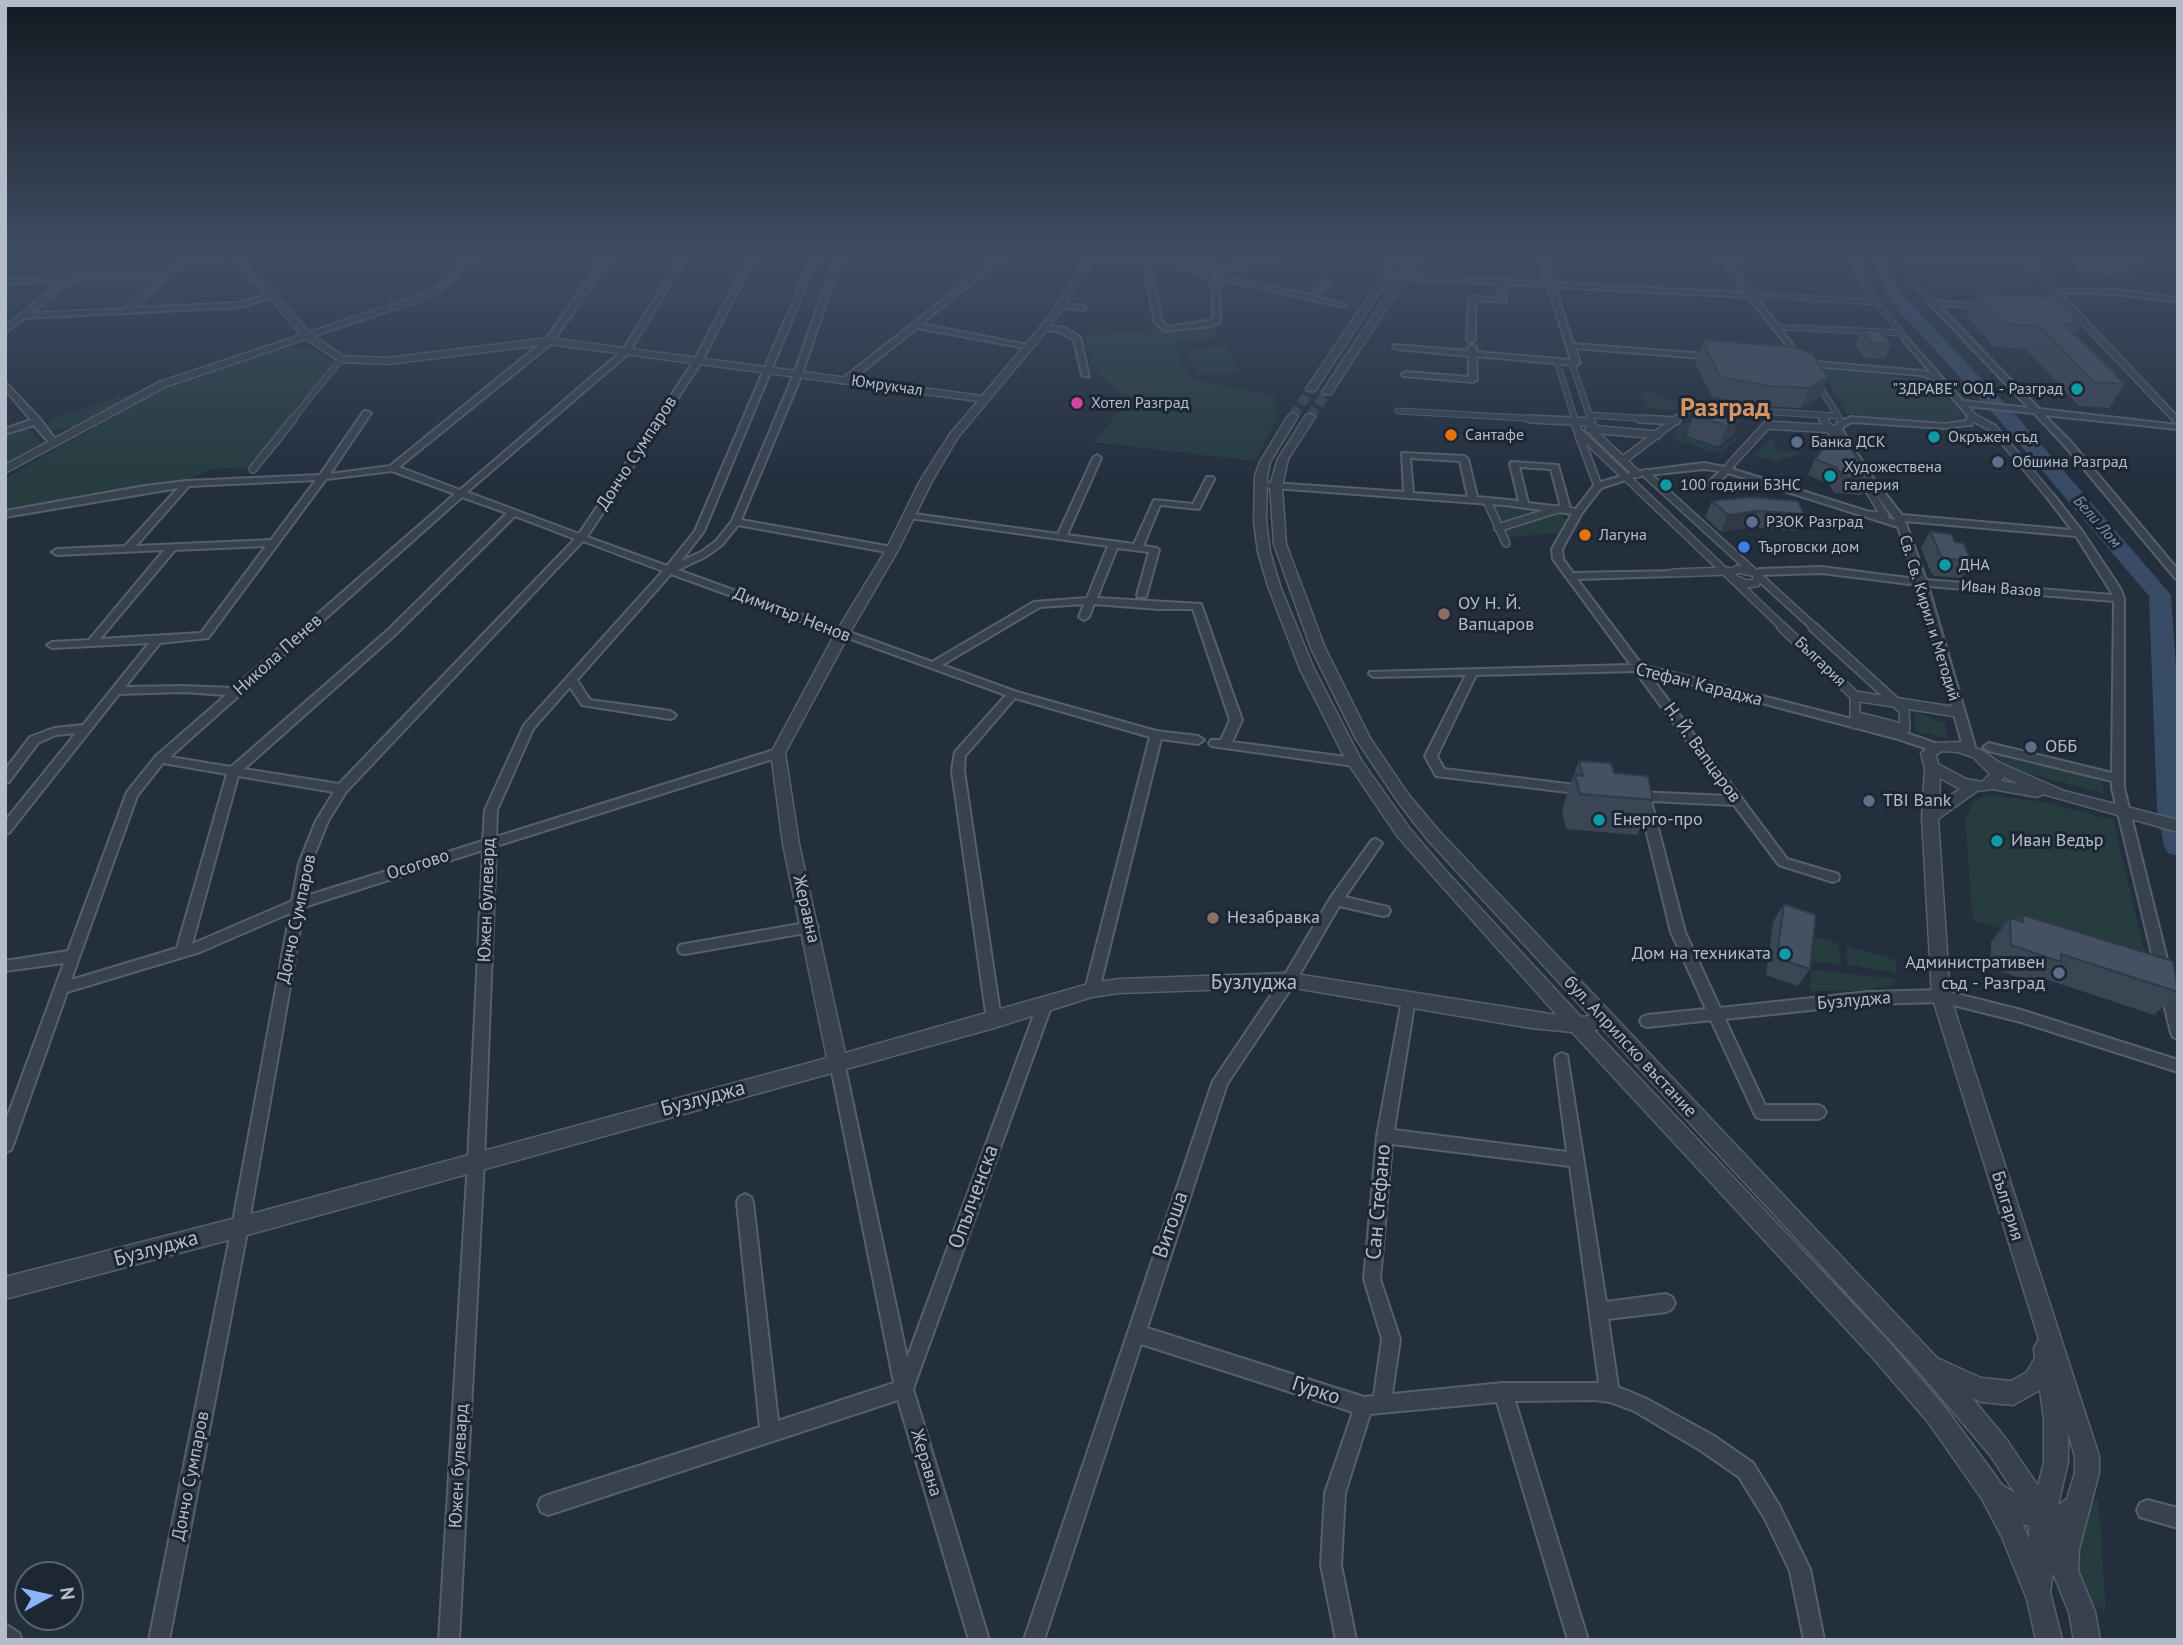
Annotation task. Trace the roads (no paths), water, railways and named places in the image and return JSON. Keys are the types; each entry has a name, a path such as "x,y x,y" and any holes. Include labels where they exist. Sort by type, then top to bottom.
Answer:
{"street":[{"path":"272,347 287,332"},
{"path":"303,332 341,359 388,361 549,341 769,371"},
{"path":"5,470 163,384 316,332"},
{"path":"5,514 186,484 323,477 393,468 549,341 555,332"},
{"name":"Никола Пенев","path":"5,1145 131,795 160,760 461,492 626,351 638,332"},
{"name":"Дончо Сумпаров","path":"159,1640 240,1227 305,863 322,821 342,789 582,537 698,361 713,332"},
{"name":"Южен булевард","path":"449,1640 476,1161 491,810 528,728 670,569 699,531 785,332"},
{"path":"670,569 704,554 730,533 810,332"},
{"path":"845,381 906,332"},
{"path":"949,332 1028,347"},
{"path":"778,753 842,634 892,550 926,481 954,436 1041,332"},
{"path":"1065,332 1077,339 1086,375"},
{"path":"1311,388 1349,332"},
{"path":"1327,392 1364,332"},
{"path":"1406,374 1473,380 1472,332"},
{"path":"1398,347 1472,347 1576,363 1567,332"},
{"path":"1781,332 1806,366 1839,424 1885,516 1855,510"},
{"path":"1844,332 1904,336"},
{"path":"1901,332 1972,416 1993,428 2050,496 2079,533 2119,598 2117,779 2178,1033"},
{"path":"1959,332 2075,452 2178,576"},
{"path":"2087,332 2178,425"},
{"path":"272,347 320,346"},
{"path":"1572,346 1721,357"},
{"path":"253,469 341,359"},
{"name":"България","path":"1557,361 1577,427 1625,477 1730,573 1855,695 1855,720"},
{"path":"1788,362 1806,366 1922,373 1947,385"},
{"name":"България","path":"1572,363 1591,422 1623,460 1755,573 1904,710 1905,733"},
{"name":"Юмрукчал","path":"769,371 984,399"},
{"path":"5,384 54,443"},
{"path":"1962,403 2178,425"},
{"path":"1623,460 1692,407 1821,415 1839,424"},
{"path":"1398,411 1577,427 1591,422 1676,421"},
{"path":"1759,411 1767,425"},
{"path":"52,645 204,636 323,477 367,413"},
{"path":"1821,415 1839,424"},
{"name":"бул. Априлско въстание","path":"1293,416 1265,462 1285,564 1329,676 1363,739 1403,798 1433,835 1922,1358 1998,1447 2042,1518 2082,1612 2087,1640"},
{"path":"1712,484 1767,425 1959,426 1969,423 1972,416"},
{"name":"бул. Априлско въстание","path":"1310,417 1268,485 1260,528 1268,567 1323,705 1354,762 1404,833 1577,1025 1937,1414 1991,1490 2012,1529 2040,1599 2049,1640"},
{"path":"5,432 37,421"},
{"path":"1591,422 1658,435"},
{"name":"Св. Св. Кирил и Методий","path":"1839,424 1869,479 1900,522 1922,583 1970,750"},
{"path":"1577,427 1598,486 1641,474 1704,466 1728,468 1900,522 2079,533"},
{"path":"1409,496 1405,455 1464,459 1473,500"},
{"path":"1587,456 1616,468"},
{"path":"1062,536 1097,458"},
{"path":"1524,505 1514,464 1555,467 1562,510"},
{"name":"Димитър Ненов","path":"393,468 842,634 1013,694 1156,735 1198,740"},
{"path":"1138,547 1157,502 1196,507 1210,479"},
{"path":"129,548 186,484"},
{"path":"1268,485 1487,500 1577,512"},
{"name":"Н. Й. Вапцаров","path":"1598,486 1577,512 1556,549 1558,559 1783,862 1833,877"},
{"path":"1487,500 1506,543"},
{"path":"1498,528 1562,510"},
{"path":"183,951 234,772 392,632 514,512"},
{"path":"910,514 1154,550 1142,595"},
{"path":"736,522 892,550"},
{"path":"57,552 274,543"},
{"path":"1084,617 1114,544"},
{"path":"92,643 172,547"},
{"path":"1570,576 1730,573 1743,569 1755,573 1758,581 1752,584 1730,573"},
{"name":"Иван Вазов","path":"1755,573 1822,570 1922,583 2119,598"},
{"path":"935,666 1038,604 1092,601 1197,606 1236,720 1220,744"},
{"path":"5,830 158,640"},
{"name":"Стефан Караджа","path":"1374,674 1640,668 1905,733 1934,747"},
{"path":"1473,671 1431,756 1440,773 1604,792"},
{"path":"571,680 586,702 670,715"},
{"path":"118,691 183,689 236,692"},
{"path":"994,1020 958,771 959,755 1013,694"},
{"path":"1855,695 1957,712"},
{"path":"5,779 34,740 54,732 88,728"},
{"path":"1092,990 1156,735"},
{"path":"1198,740 1354,762"},
{"path":"1934,747 1950,746 1970,750 1995,767 2059,795"},
{"name":"България","path":"1934,747 1928,757 1933,768 1930,817 1941,996 2042,1318"},
{"path":"1989,747 2117,779"},
{"name":"Осогово","path":"62,988 183,951 297,904 490,841 778,753"},
{"name":"Жеравна","path":"778,753 791,844 811,927 904,1389 979,1640"},
{"path":"160,760 342,789"},
{"path":"1991,784 1998,774 1995,767"},
{"path":"1933,768 1951,780 1973,786 1991,784 2059,795 2178,826"},
{"path":"1930,817 1973,786"},
{"path":"1617,794 1738,801"},
{"path":"1644,797 1678,932 1761,1112 1818,1112"},
{"name":"Витоша","path":"1038,1636 1135,1333 1220,1081 1289,980 1336,900 1376,843"},
{"path":"1336,900 1383,911"},
{"path":"685,949 811,927"},
{"path":"5,966 73,956"},
{"name":"Бузлуджа","path":"5,1288 240,1227 994,1020 1092,990 1119,986 1289,980 1577,1025 1606,1021"},
{"name":"Бузлуджа","path":"1647,1021 1868,998 1941,996 2021,1016 2178,1066"},
{"name":"Сан Стефано","path":"1373,1405 1391,1339 1372,1279 1385,1136 1408,999"},
{"name":"Опълченска","path":"904,1389 1045,1004"},
{"path":"1562,1059 1610,1393 1651,1411 1707,1443 1746,1470 1772,1512 1801,1569 1814,1640"},
{"path":"1385,1136 1577,1160"},
{"path":"745,1202 770,1432"},
{"path":"1598,1312 1666,1303"},
{"path":"2040,1599 2042,1518 2056,1462 2056,1419 2042,1318"},
{"path":"2042,1318 2087,1456 2087,1473 2066,1549 2067,1573"},
{"name":"Гурко","path":"1135,1333 1373,1405 1503,1392 1610,1393"},
{"path":"1922,1358 1960,1382 1997,1393 2013,1393 2025,1387 2035,1380 2046,1362"},
{"path":"548,1505 904,1389"},
{"path":"1503,1392 1578,1640"},
{"path":"1346,1640 1331,1565 1335,1493 1373,1405"},
{"path":"1991,1490 2018,1510 2042,1518 2061,1517 2078,1507"},
{"path":"2147,1510 2178,1518"},
{"path":"5,1634 12,1640"}],"waterway":[{"name":"Бели Лом","path":"1927,332 2006,416 2160,595 2171,808 2178,846"}],"tunnel":[{"path":"1293,416 1311,389"},
{"path":"1310,417 1327,392"}],"place":[{"name":"\"ЗДРАВЕ\" ООД - Разград","path":"2077,389"},
{"name":"Хотел Разград","path":"1077,403"},
{"name":"Сантафе","path":"1451,435"},
{"name":"Окръжен съд","path":"1934,437"},
{"name":"Банка ДСК","path":"1797,442"},
{"name":"Обшина Разград","path":"1998,462"},
{"name":"Художествена галерия","path":"1830,476"},
{"name":"100 години БЗНС","path":"1666,485"},
{"name":"РЗОК Разград","path":"1752,522"},
{"name":"Лагуна","path":"1585,535"},
{"name":"Търговски дом","path":"1744,547"},
{"name":"ДНА","path":"1945,565"},
{"name":"ОУ Н. Й. Вапцаров","path":"1444,614"},
{"name":"ОББ","path":"2031,747"},
{"name":"TBI Bank","path":"1869,801"},
{"name":"Енерго-про","path":"1599,820"},
{"name":"Иван Ведър","path":"1997,841"},
{"name":"Незабравка","path":"1213,918"},
{"name":"Дом на техниката","path":"1785,954"},
{"name":"Административен съд - Разград","path":"2059,973"}],"district":[{"name":"Разград","path":"1725,409"}]}
